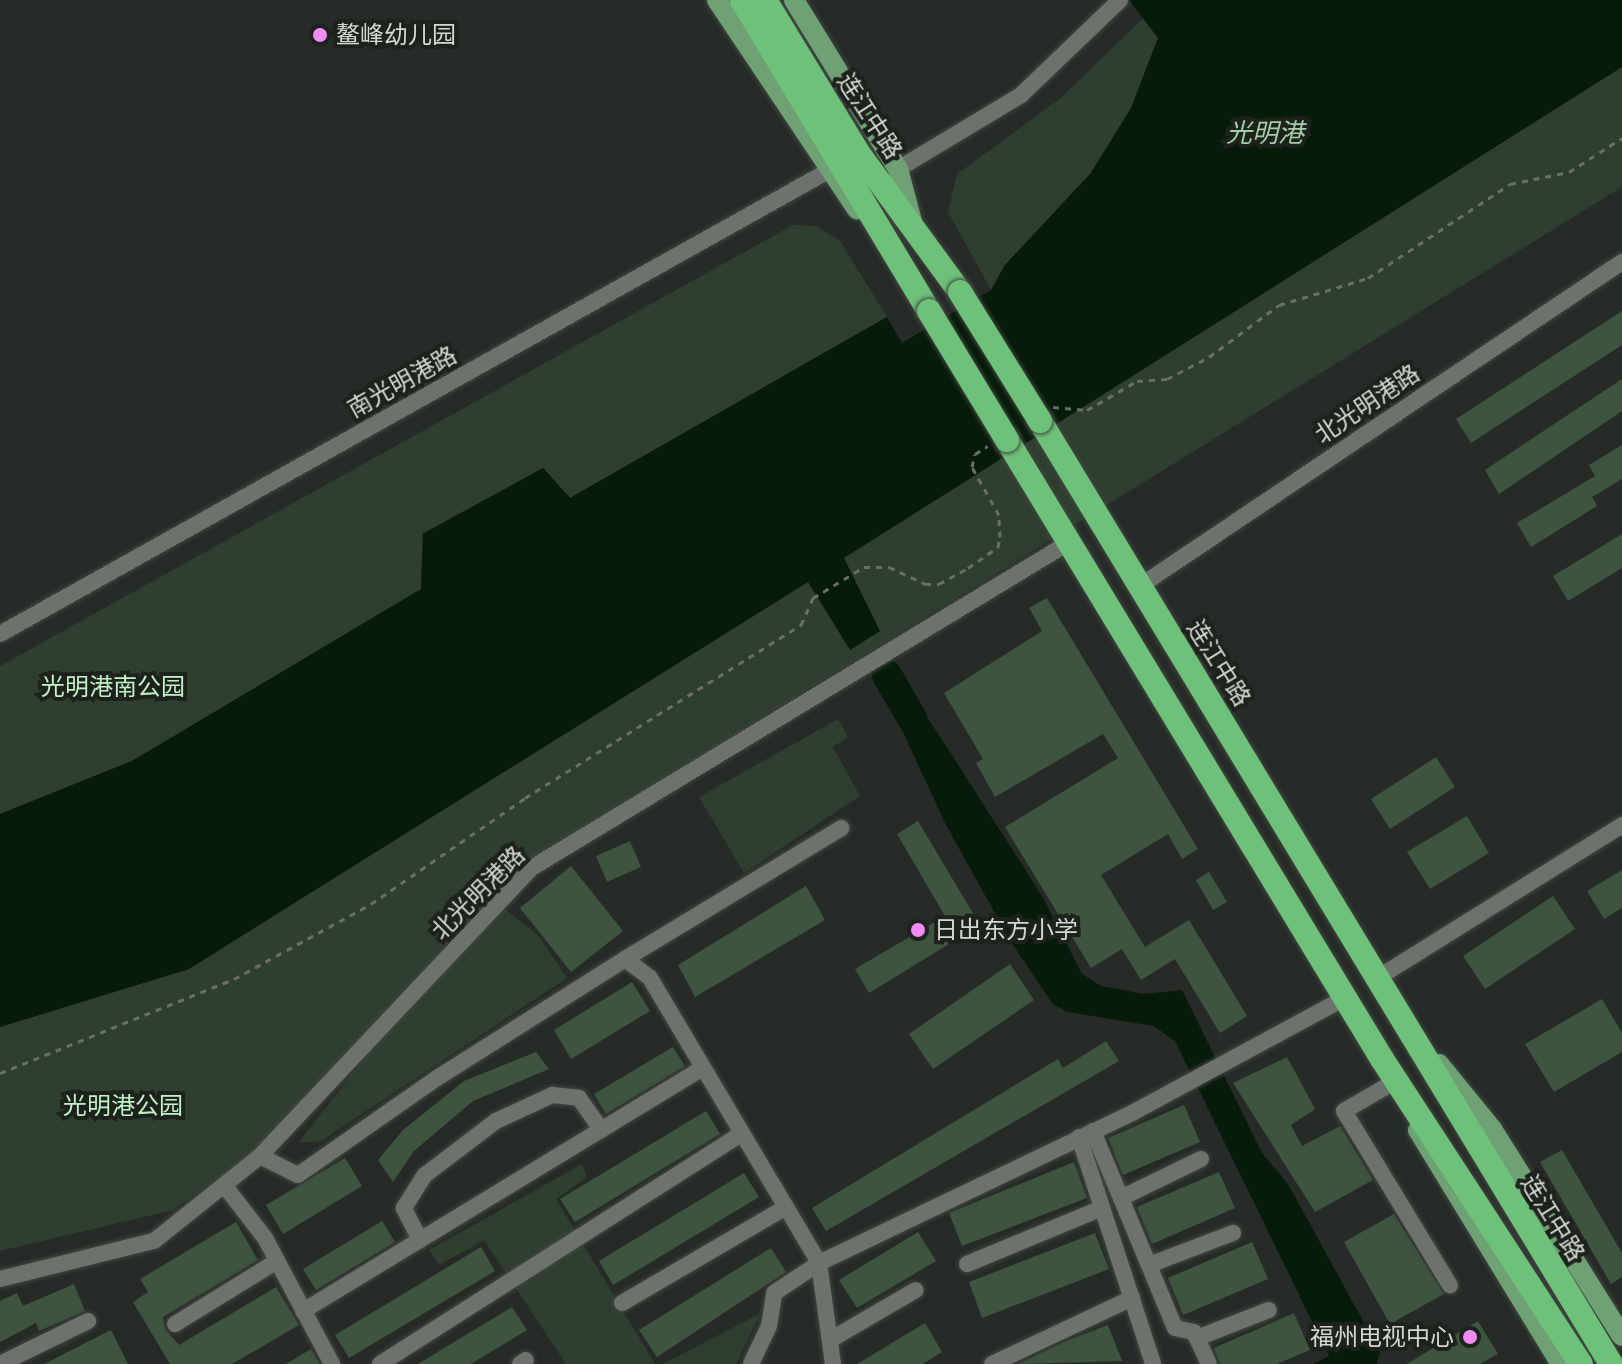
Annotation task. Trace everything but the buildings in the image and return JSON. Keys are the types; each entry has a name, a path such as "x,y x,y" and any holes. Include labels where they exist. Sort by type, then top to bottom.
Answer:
{"highway":[{"name":"连江中路","path":"742,0 843,164 914,228 960,292 1041,418 1140,586 1417,1037 1473,1142 1611,1364"},
{"name":"连江中路","path":"765,0 885,245 929,311 998,443 1068,543 1382,1059 1581,1364"}],"main road":[{"path":"717,0 843,164"},
{"path":"794,0 898,169 914,228"},
{"path":"1417,1037 1492,1129 1622,1336"},
{"path":"1382,1059 1434,1163 1561,1364"}],"street":[{"path":"898,169 1012,101 1120,0"},
{"name":"南光明港路","path":"0,634 843,164"},
{"name":"北光明港路","path":"1140,586 1622,262"},
{"name":"北光明港路","path":"0,1279 154,1241 260,1156 530,869 1068,543"},
{"path":"1379,977 1622,825"},
{"path":"260,1156 298,1175 437,1078 841,828"},
{"path":"625,959 650,978 819,1263 833,1364"},
{"path":"751,1364 769,1326 774,1293 819,1263 1230,1062 1345,998"},
{"path":"303,1311 703,1068"},
{"path":"1394,1082 1344,1111 1450,1285"},
{"path":"420,1240 404,1208 425,1175 496,1121 552,1095 565,1096 579,1098 601,1130"},
{"path":"380,1364 742,1133"},
{"path":"1086,1134 1121,1198 1175,1328 1194,1332 1209,1364"},
{"path":"1086,1134 1102,1208 1153,1364"},
{"path":"1121,1198 1201,1159"},
{"path":"224,1185 277,1261 332,1364"},
{"path":"622,1303 786,1207"},
{"path":"967,1264 1102,1208"},
{"path":"1149,1265 1233,1233"},
{"path":"175,1324 277,1261"},
{"path":"830,1340 916,1290"},
{"path":"992,1364 1132,1298"},
{"path":"1197,1338 1269,1310"},
{"path":"0,1364 88,1321"}],"path":[{"path":"1041,418 1055,406 1087,410 1137,381 1174,376 1209,357 1279,305 1368,278 1510,184 1569,172 1622,138"},
{"path":"0,1073 234,979 371,904 525,798 801,625 813,598 864,567 889,567 925,584 939,584 998,547 999,515 972,467 975,454 998,443"}],"green space":[{"path":"1143,18 1158,38 1131,108 1091,173 1005,265 991,290 948,212 957,174 1061,98"},
{"name":"光明港公园","path":"1622,67 1622,187 520,867 244,1161 173,1210 0,1251 0,1027 189,969"},
{"name":"光明港南公园","path":"793,225 816,226 840,241 887,317 570,498 543,468 423,533 421,589 132,761 0,814 0,666"},
{"path":"838,719 848,737 833,747 860,796 744,873 699,797"},
{"path":"504,908 539,936 567,978 321,1141 298,1143 369,1052"},
{"path":"582,1164 587,1177 556,1199 655,1364 566,1364 484,1240 439,1265 429,1250"},
{"path":"761,1313 736,1364 663,1364"}],"water":[{"name":"光明港","path":"1129,0 1622,0 1622,67 844,558 880,631 850,650 808,582 189,969 0,1027 0,814 132,761 421,589 423,534 543,468 570,498 887,317 902,343 991,290 1005,265 1091,173 1131,108 1158,38"},
{"path":"893,685 907,688 939,735 1042,896 1082,974 1101,986 1144,994 1182,990 1262,1153 1288,1184 1380,1352 1377,1364 1313,1364 1329,1356 1175,1041 1154,1026 1068,1012 1053,1004 1011,942 946,825 888,700"}],"waterway":[{"path":"887,675 913,720"}],"place":[{"name":"鳌峰幼儿园","path":"320,35"},
{"name":"日出东方小学","path":"918,930"},
{"name":"福州电视中心","path":"1470,1337"}]}
